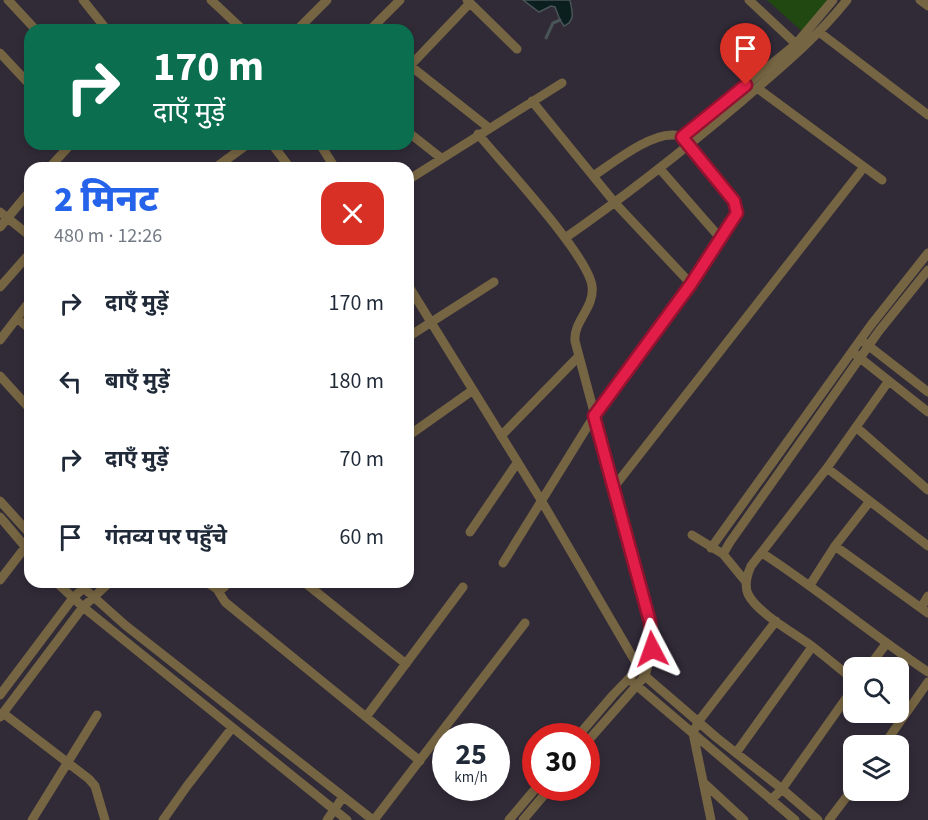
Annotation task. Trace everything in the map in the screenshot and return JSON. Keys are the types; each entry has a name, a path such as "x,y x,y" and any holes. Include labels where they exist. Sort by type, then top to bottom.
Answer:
{"street":[{"path":"8,0 30,24"},
{"path":"83,0 102,24"},
{"path":"212,0 237,24"},
{"path":"301,24 327,0"},
{"path":"376,24 400,0"},
{"path":"750,0 796,44"},
{"path":"682,137 796,44 833,0"},
{"path":"565,238 690,145 804,48 847,0"},
{"path":"920,0 928,6"},
{"path":"414,61 469,1 517,49"},
{"path":"819,32 928,115"},
{"path":"0,53 24,79"},
{"path":"414,70 489,128"},
{"path":"414,176 562,83"},
{"path":"757,88 882,180"},
{"path":"532,101 615,203 691,284"},
{"path":"478,134 565,238 592,284 592,299 574,335 650,622 652,649 637,686 600,728"},
{"path":"503,563 594,416 691,284 737,213 736,205 682,137 674,135 655,139 632,150 593,176"},
{"path":"414,137 441,158"},
{"path":"54,162 66,150"},
{"path":"225,162 240,150"},
{"path":"614,487 864,167"},
{"path":"660,169 721,239"},
{"path":"0,227 4,215 24,197"},
{"path":"4,215 24,231"},
{"path":"865,343 928,253"},
{"path":"0,286 24,260"},
{"path":"711,548 855,355 928,270"},
{"path":"414,333 494,282"},
{"path":"414,295 541,500 642,672 698,722 818,820"},
{"path":"0,340 24,309"},
{"path":"17,318 24,324"},
{"path":"865,343 928,392"},
{"path":"855,355 928,412"},
{"path":"723,554 855,355"},
{"path":"501,436 578,357"},
{"path":"0,376 24,402"},
{"path":"843,671 776,621 753,600 746,589 746,582 749,570 827,468 888,382"},
{"path":"414,432 473,390"},
{"path":"856,428 928,490"},
{"path":"470,532 517,464"},
{"path":"827,468 928,546"},
{"path":"0,501 24,527"},
{"path":"810,585 835,546 870,501"},
{"path":"0,517 24,542"},
{"path":"692,535 723,554 746,582"},
{"path":"835,546 924,610 928,596"},
{"path":"0,580 24,553"},
{"path":"762,553 810,585 886,644 928,672"},
{"path":"366,717 463,587"},
{"path":"62,588 347,820"},
{"path":"0,695 80,588"},
{"path":"86,588 125,625 374,820 525,623"},
{"path":"104,588 83,607 2,715 89,778 95,786 105,820"},
{"path":"223,588 218,589 225,602 420,761"},
{"path":"311,588 406,664"},
{"path":"711,820 693,733 698,722 776,621"},
{"path":"876,657 886,644"},
{"path":"735,753 812,646"},
{"path":"589,723 628,679 642,672"},
{"path":"628,679 795,820"},
{"path":"891,735 928,682"},
{"path":"771,800 782,789 843,703"},
{"path":"32,820 98,715"},
{"path":"163,820 232,728"},
{"path":"704,783 744,820"},
{"path":"327,820 343,796"},
{"path":"509,820 525,801"},
{"path":"523,820 539,801"},
{"path":"829,820 843,801"}],"green space":[{"path":"767,0 837,0 805,34"}],"shaded area":[{"path":"523,0 570,0 572,18 564,26 555,7 551,6 539,12"}],"waterway":[{"path":"546,38 553,23 560,20"}],"route":[{"path":"652,649 650,622 594,416 691,284 737,213 734,201 682,137 746,85"}]}
